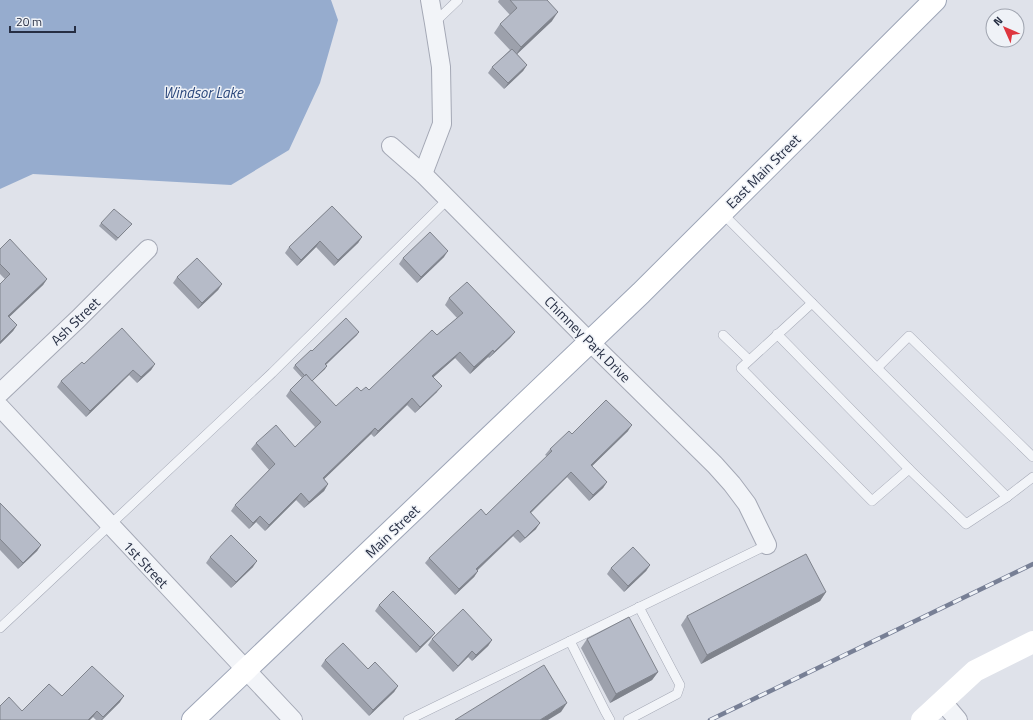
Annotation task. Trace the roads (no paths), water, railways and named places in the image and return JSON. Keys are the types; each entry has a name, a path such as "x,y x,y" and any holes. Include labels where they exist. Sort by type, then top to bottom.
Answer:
{"main road":[{"name":"East Main Street","path":"590,342 935,0"},
{"name":"Main Street","path":"193,720 590,342"},
{"path":"922,720 975,671 1033,642"}],"street":[{"path":"423,174 442,124 441,67 430,0"},
{"name":"Chimney Park Drive","path":"391,146 423,174 715,465 732,484 746,504 767,545"},
{"name":"Ash Street","path":"0,393 78,319 148,249"},
{"name":"1st Street","path":"0,407 293,720"},
{"path":"942,701 958,720"}],"lane":[{"path":"434,23 458,0"},
{"path":"0,628 266,378 448,199"},
{"path":"722,212 1007,497"},
{"path":"812,303 741,368 872,501 909,469"},
{"path":"777,334 909,469 966,524 1007,497 1033,476"},
{"path":"723,335 749,360"},
{"path":"877,368 909,336 1033,457"},
{"path":"408,720 767,545"},
{"path":"628,720 677,694 680,685 639,607"},
{"path":"570,641 610,720"}],"water":[{"name":"Windsor Lake","path":"0,0 331,0 338,20 320,83 289,150 231,185 33,174 0,189"}],"railway":[{"path":"710,720 1033,564"}]}
